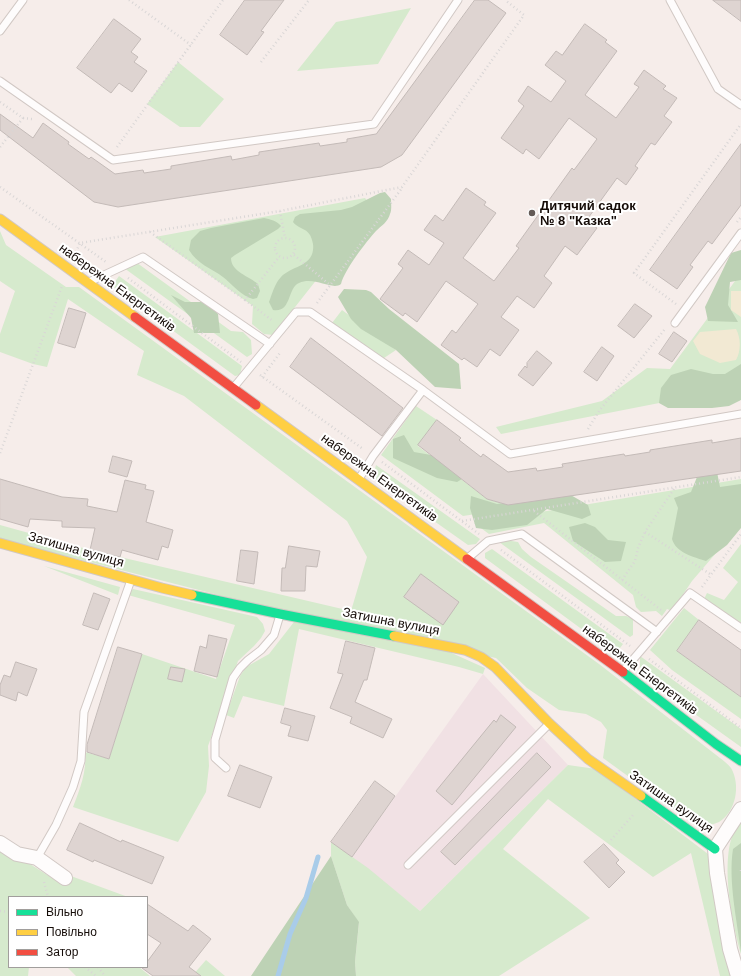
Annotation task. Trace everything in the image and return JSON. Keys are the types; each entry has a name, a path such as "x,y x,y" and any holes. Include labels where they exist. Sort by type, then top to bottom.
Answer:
{"street":[{"name":"набережна Енергетиків","path":"0,219 623,672 716,744 741,761"},
{"name":"Затишна вулиця","path":"0,543 162,588 280,614 465,650 481,657 495,667 549,723 588,759 715,849"},
{"path":"738,976 730,949 716,873 715,849 741,809"},
{"path":"0,843 17,854 38,858 65,878"}],"lane":[{"path":"0,31 22,0"},
{"path":"0,81 114,160 374,124 458,0"},
{"path":"670,0 718,89 741,105"},
{"path":"671,325 684,310 741,233"},
{"path":"87,282 143,257 270,344"},
{"path":"233,388 296,312 310,312 423,390 510,454 741,414"},
{"path":"359,479 373,456 423,390"},
{"path":"467,559 488,541 522,534 657,632"},
{"path":"38,858 56,825 73,788 81,761 84,712 132,579"},
{"path":"623,672 690,593 741,628"},
{"path":"226,768 215,758 215,740 233,678 240,668 261,650 274,635 280,614"},
{"path":"408,865 549,723"}],"path":[{"path":"129,0 191,45"},
{"path":"109,157 223,0"},
{"path":"261,62 309,0"},
{"path":"310,312 402,187 524,15 505,0"},
{"path":"0,102 23,118 38,120"},
{"path":"0,147 23,118"},
{"path":"684,310 634,273 741,124"},
{"path":"737,130 741,132"},
{"path":"0,453 68,269 80,243 280,211 402,187"},
{"path":"280,211 284,238"},
{"path":"736,223 741,217"},
{"path":"149,232 283,328"},
{"path":"284,238 290,239 295,244 296,248 294,254 287,259 279,256 276,252 275,245 284,238"},
{"path":"294,254 330,285"},
{"path":"245,300 279,256"},
{"path":"670,309 675,303"},
{"path":"579,442 599,411 671,325"},
{"path":"262,377 284,347"},
{"path":"462,521 674,489 741,477"},
{"path":"622,580 636,561 638,548 645,532 674,489"},
{"path":"534,510 670,617"},
{"path":"645,532 710,574"},
{"path":"695,597 710,574 741,534"},
{"path":"648,659 653,653"},
{"path":"611,840 646,800"},
{"path":"86,968 96,976"},
{"path":"99,968 105,976"}],"shaded area":[{"path":"483,674 568,765 420,911 352,857"}],"green space":[{"path":"411,8 378,64 297,71 336,22"},
{"path":"178,62 224,99 200,127 180,127 147,104"},
{"path":"385,192 391,199 391,211 389,217 356,256 341,284 333,286 311,281 299,283 295,286 283,308 273,310 269,302 279,279 285,273 309,260 313,250 313,242 310,235 293,222 295,217 300,214 341,210 352,207"},
{"path":"365,198 369,203 370,212 273,335 264,334 252,324 253,306 155,237"},
{"path":"264,218 273,220 281,226 231,258 234,267 237,270 258,284 260,291 257,298 253,299 237,290 223,277 196,259 189,250 191,240 200,231"},
{"path":"0,231 6,245 66,287 79,287 599,664 724,761 731,768 736,782 733,805 725,818 711,825 698,827 603,758 607,730 601,722 586,714 559,710 527,688 496,658 316,620 0,539 0,525 90,550 351,611 367,557 347,521 184,396 137,375 144,351 68,299 47,367 33,364 0,352 0,334 15,291 0,281"},
{"path":"741,250 741,280 730,282 728,305 738,322 708,321 705,307 731,253"},
{"path":"133,260 231,331 243,332 251,340 252,354 247,357 124,268"},
{"path":"741,273 741,387 501,434 496,427 602,401 647,368 670,369"},
{"path":"119,276 242,366 240,375 235,376 112,286"},
{"path":"344,289 366,290 371,292 389,309 459,364 461,389 435,387 396,350 361,329 351,319 338,297"},
{"path":"171,295 185,302 207,302 218,314 220,333 194,333 191,318"},
{"path":"342,310 396,350 381,360 332,323"},
{"path":"741,364 741,400 729,406 712,408 668,408 659,403 661,388 671,375 691,369 713,374 725,374"},
{"path":"416,406 437,420 418,446 487,499 508,505 502,510 463,516 381,455"},
{"path":"404,435 414,452 448,458 462,479 457,482 437,478 393,458 393,439"},
{"path":"376,465 480,539 476,544 468,545 376,480 374,473"},
{"path":"717,472 720,487 741,484 741,528 727,545 706,561 686,554 674,544 672,539 678,508 674,498 691,492 697,477"},
{"path":"741,479 741,524 692,581 672,611 667,609 662,616 656,611 641,612 636,607 633,595 544,523 489,534 474,523"},
{"path":"569,494 588,505 591,515 582,519 547,509 527,525 492,530 476,528 470,508 471,496 497,504"},
{"path":"585,523 595,527 608,540 626,542 621,561 605,562 573,541 569,527"},
{"path":"505,540 518,542 522,549 531,557 616,616 626,616 633,619 633,635 630,637 499,542"},
{"path":"741,544 741,623 704,599 707,593 724,600 738,582 723,568"},
{"path":"492,549 623,644 620,648 614,649 606,647 485,558 485,553"},
{"path":"44,566 120,587 118,595"},
{"path":"133,589 257,617 263,624 265,631 254,646 238,661 208,746 209,766 206,792 178,842 73,807 84,773 85,752 109,759 142,654 216,679 235,625 128,595"},
{"path":"684,608 699,620 677,651 741,697 741,719 672,670 650,650"},
{"path":"294,622 445,650 485,668 483,674 299,629 284,706 243,696 234,718 226,715 240,676 246,667 269,654"},
{"path":"640,656 741,729 741,747 653,684 640,671"},
{"path":"568,765 596,769 708,854 718,919 733,976 720,976 691,853 653,877 548,799 503,849 590,918 499,976 356,976 355,962 359,923 347,905 331,856 331,842 368,868 420,911"},
{"path":"741,821 741,954 730,905 728,866 729,848 733,833"},
{"path":"741,843 741,952 732,887 732,861 733,849"},
{"path":"0,845 52,878 60,872 125,896 8,896 8,968 29,968 28,976 0,976"},
{"path":"331,856 347,905 359,922 355,962 356,976 251,976"},
{"path":"206,960 225,976 192,976"},
{"path":"68,968 140,968 150,976 76,976"}],"sand":[{"path":"731,291 741,291 741,317 731,310"},
{"path":"736,329 740,344 739,353 736,360 720,363 700,354 693,341 700,332"}],"building":[{"path":"245,0 284,0 261,31 264,32 247,55 220,35"},
{"path":"475,0 488,0 506,13 402,155 381,167 118,207 94,202 0,130 0,114 33,138 43,123 89,159 91,157 115,174 143,170 144,173 171,169 171,166 231,156 232,160 259,155 259,152 319,143 320,146 347,142 347,139 376,134"},
{"path":"713,0 741,0 741,21"},
{"path":"114,19 141,39 131,52 138,57 134,62 147,71 132,92 119,83 111,93 77,68"},
{"path":"585,24 607,40 605,42 617,51 585,95 616,118 639,87 634,84 644,70 666,86 663,89 677,98 664,116 672,122 655,145 651,143 635,166 638,168 626,185 617,178 586,221 597,228 577,255 565,246 544,276 552,283 534,308 517,296 501,317 519,330 500,356 490,349 477,367 464,358 462,360 441,345 452,330 456,333 478,304 446,281 417,322 405,313 403,316 380,299 403,268 398,264 408,250 429,265 444,243 424,230 435,215 443,221 466,188 486,202 484,205 496,213 463,258 494,281 519,248 516,246 572,168 574,170 597,139 569,118 539,159 526,149 523,154 501,138 524,106 518,101 528,86 551,102 566,81 545,65 556,51 562,55"},
{"path":"741,144 741,205 712,244 708,241 690,265 693,267 677,289 650,270"},
{"path":"635,304 652,316 634,338 618,326"},
{"path":"69,308 86,313 75,348 58,343"},
{"path":"674,332 687,341 672,362 659,354"},
{"path":"311,338 403,408 382,436 290,367"},
{"path":"602,347 614,356 597,381 584,372"},
{"path":"537,351 552,363 533,386 518,375 525,366 527,368 527,363"},
{"path":"437,420 461,438 459,440 481,457 483,454 508,472 536,468 537,471 563,467 562,464 624,454 625,456 650,452 650,450 712,440 712,443 741,438 741,471 508,505 487,499 418,445"},
{"path":"113,456 132,461 127,477 109,472"},
{"path":"0,479 62,497 88,499 87,506 117,512 125,480 146,485 145,489 154,491 146,522 173,530 168,548 162,546 158,560 122,550 120,557 90,550 95,528 62,527 62,521 30,519 28,527 0,519"},
{"path":"289,546 320,551 317,567 306,566 305,591 281,591 282,568 285,568"},
{"path":"241,550 258,552 254,584 237,581"},
{"path":"421,574 459,602 443,625 404,597"},
{"path":"94,593 110,599 98,630 83,625"},
{"path":"699,620 741,650 741,697 677,651"},
{"path":"209,635 227,639 217,677 194,671 200,646 206,648"},
{"path":"346,641 375,648 367,680 364,680 355,702 392,719 383,738 350,723 352,717 330,708 343,674 338,673"},
{"path":"118,647 142,654 109,759 87,752 87,745"},
{"path":"16,662 37,669 27,696 18,692 16,701 0,695 0,685 4,675 10,677"},
{"path":"171,667 185,669 182,682 168,679"},
{"path":"285,708 315,716 308,741 288,736 291,726 281,723"},
{"path":"501,715 516,727 452,805 436,791 494,720 496,722"},
{"path":"537,753 551,767 455,865 441,852"},
{"path":"240,765 272,777 260,808 228,796"},
{"path":"375,781 395,796 352,857 331,842"},
{"path":"80,823 121,842 122,840 164,857 152,884 94,860 93,862 67,850"},
{"path":"604,844 619,860 616,863 625,872 609,888 584,862"},
{"path":"148,905 188,931 193,925 211,939 189,967 201,976 153,976 142,968 148,968 148,961 161,943 148,935"}],"waterway":[{"path":"278,976 290,934 306,898 318,857"}],"traffic: fast":[{"path":"192,595 394,636"},
{"path":"623,672 716,744 741,761"},
{"path":"641,796 715,849"}],"traffic: slow":[{"path":"0,219 135,317"},
{"path":"256,405 467,559"},
{"path":"0,543 192,595"},
{"path":"394,636 465,650 481,657 495,667 549,723 588,759 641,796"}],"traffic: jam":[{"path":"135,317 256,405"},
{"path":"467,559 623,672"}],"place":[{"name":"Дитячий садок № 8 \"Казка\"","path":"532,213"}]}
